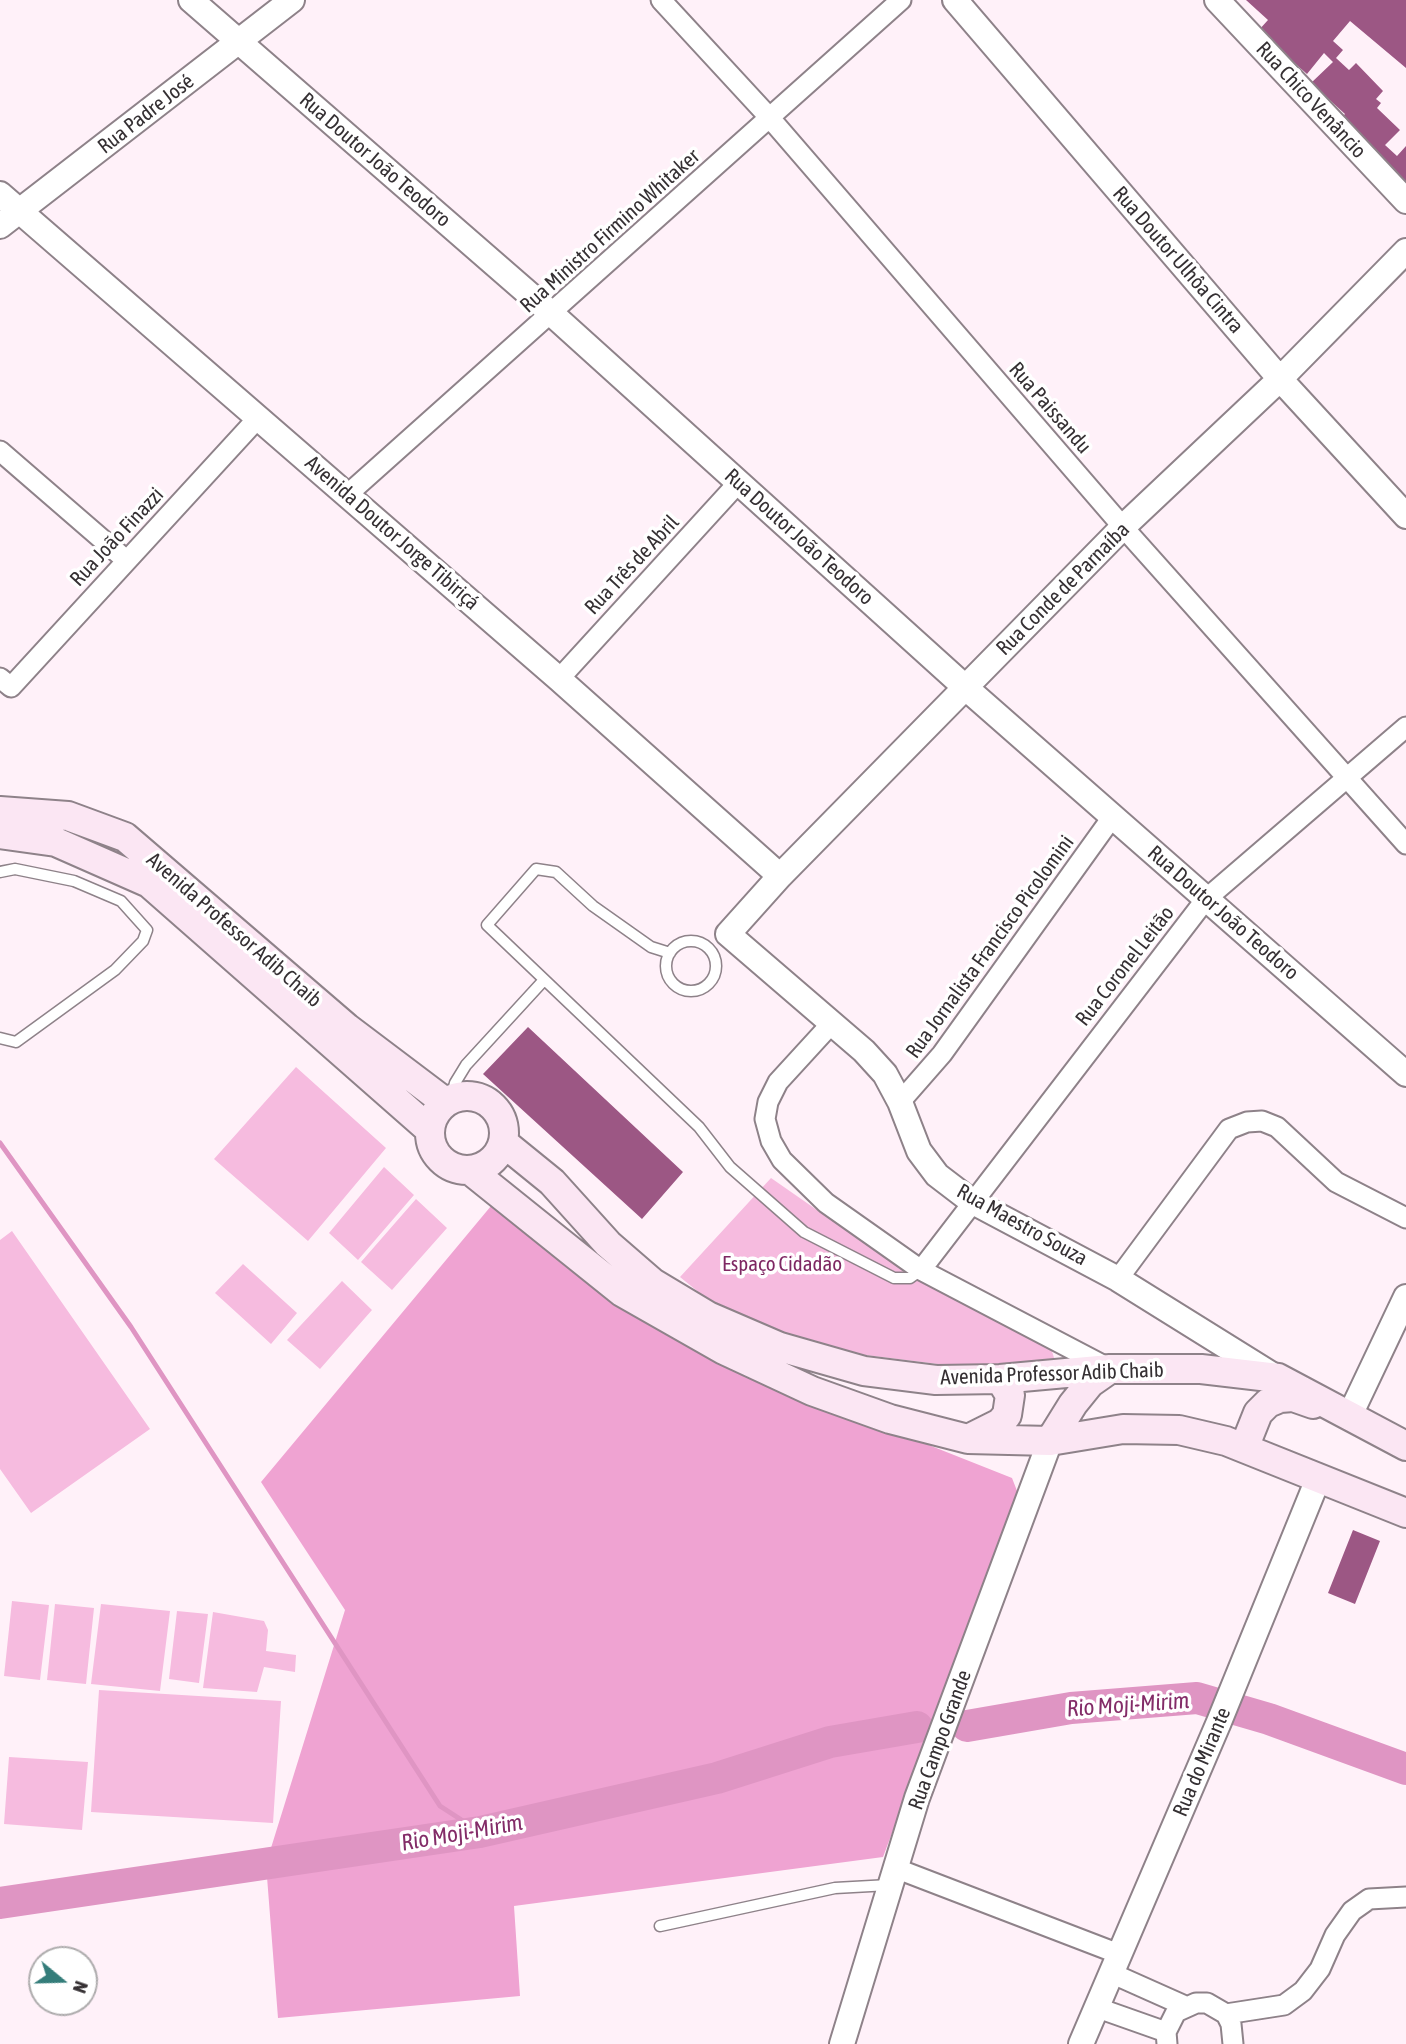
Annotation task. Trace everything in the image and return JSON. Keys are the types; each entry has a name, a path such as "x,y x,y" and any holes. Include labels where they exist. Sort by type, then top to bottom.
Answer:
{"main road":[{"name":"Avenida Professor Adib Chaib","path":"0,811 68,817 125,837 347,1028 448,1101"},
{"name":"Avenida Professor Adib Chaib","path":"0,834 56,842 149,883 430,1130"},
{"path":"470,1170 491,1162 504,1143 505,1128 492,1104 479,1097 465,1095 448,1101 437,1110 430,1130 436,1154 445,1164 470,1170 622,1292 724,1350 812,1391 890,1419 968,1439 1051,1441 1123,1429 1179,1430 1244,1448 1406,1513"},
{"name":"Avenida Professor Adib Chaib","path":"504,1143 552,1182 608,1244 644,1275 708,1316 780,1347 864,1371 936,1380 1000,1379 1110,1369 1201,1369 1278,1378 1406,1446"},
{"path":"1051,1441 1073,1404 1090,1383 1110,1369"},
{"path":"968,1439 1000,1423 1007,1415 1010,1395 1000,1379"},
{"path":"1244,1448 1258,1413 1280,1398 1293,1398 1349,1417"},
{"path":"1318,1479 1406,1495"}],"street":[{"name":"Rua Doutor João Teodoro","path":"191,0 552,314 966,688 1406,1074"},
{"name":"Rua Padre José","path":"10,219 292,0"},
{"name":"Rua Paissandu","path":"662,0 769,117 1123,527 1406,844"},
{"name":"Rua Ministro Firmino Whitaker","path":"348,494 901,0"},
{"name":"Rua Doutor Ulhôa Cintra","path":"956,0 1280,379 1406,516"},
{"name":"Rua Chico Venâncio","path":"1217,0 1406,201"},
{"name":"Avenida Doutor Jorge Tibiriçá","path":"0,194 10,219 348,494 780,876"},
{"name":"Rua Conde de Parnaíba","path":"728,933 780,876 1123,527 1280,379 1406,251"},
{"name":"Rua João Finazzi","path":"5,682 126,561 257,419"},
{"path":"0,451 126,561"},
{"name":"Rua Três de Abril","path":"559,679 739,482"},
{"name":"Rua Coronel Leitão","path":"920,1270 1206,899 1406,727"},
{"name":"Rua Jornalista Francisco Picolomini","path":"900,1102 942,1054 1113,816"},
{"name":"Rua Maestro Souza","path":"728,933 832,1023 885,1074 900,1102 919,1151 937,1175 971,1201 1118,1279 1278,1378"},
{"path":"832,1023 778,1082 768,1101 765,1119 771,1141 782,1160 826,1203 920,1270 1110,1369"},
{"path":"1118,1279 1229,1129 1247,1122 1262,1121 1277,1127 1336,1182 1406,1217"},
{"path":"1349,1417 1406,1297"},
{"name":"Rua Campo Grande","path":"842,2044 918,1798 1051,1441"},
{"name":"Rua do Mirante","path":"1081,2044 1220,1722 1318,1479"},
{"path":"892,1877 1115,1964 1185,2006"},
{"path":"1226,2014 1284,2006 1303,1991 1320,1969 1335,1935 1352,1911 1369,1899 1406,1897"},
{"path":"1098,2008 1166,2038 1176,2012 1185,2006 1207,2003 1226,2014 1231,2024 1233,2044"}],"lane":[{"path":"0,872 15,869 74,881 121,901 147,930 143,941 115,970 16,1042 0,1038"},
{"path":"670,953 651,947 593,906 556,872 536,869 487,925 699,1126 730,1167 804,1232 894,1278 910,1278 920,1270"},
{"path":"708,949 728,933"},
{"path":"691,942 708,949 715,960 713,977 702,989 679,989 667,976 666,960 670,953 682,943 691,942"},
{"path":"448,1101 466,1065 544,980"},
{"path":"660,1926 892,1877"}],"green space":[{"path":"296,1067 386,1148 308,1241 214,1159"},
{"path":"384,1167 414,1195 358,1260 329,1233"},
{"name":"Espaço Cidadão","path":"771,1178 909,1274 1051,1348 1055,1361 954,1366 849,1353 775,1332 707,1299 680,1277"},
{"path":"416,1199 447,1228 392,1290 361,1262"},
{"path":"12,1231 150,1429 31,1513 0,1469 0,1240"},
{"path":"243,1264 297,1313 271,1344 215,1293"},
{"path":"342,1281 372,1310 320,1369 287,1340"},
{"path":"12,1601 49,1605 40,1680 4,1676"},
{"path":"55,1604 94,1608 86,1684 47,1680"},
{"path":"101,1604 170,1611 160,1691 91,1684"},
{"path":"177,1611 208,1614 199,1683 169,1679"},
{"path":"213,1612 264,1621 268,1630 266,1651 296,1655 295,1672 264,1667 257,1692 203,1688"},
{"path":"99,1690 281,1701 273,1823 91,1812"},
{"path":"9,1757 88,1762 82,1830 4,1824"}],"shaded area":[{"path":"491,1206 625,1308 906,1436 1012,1478 1019,1496 883,1857 514,1906 520,1996 278,2018 266,1864 345,1610 261,1482"}],"building":[{"path":"1246,0 1406,0 1406,68 1350,21 1333,41 1343,50 1336,58 1349,70 1356,63 1383,91 1376,99 1381,103 1377,108 1400,130 1385,145 1397,156 1406,146 1406,184 1353,132 1357,130 1342,117 1345,114 1311,83 1333,62 1324,53 1307,74 1258,31 1268,20"},
{"path":"528,1027 683,1172 642,1219 483,1074"},
{"path":"1353,1530 1380,1541 1355,1604 1328,1593"}],"waterway":[{"path":"0,1143 131,1327 440,1806 480,1832"},
{"name":"Rio Moji-Mirim","path":"967,1726 1071,1708 1197,1698 1269,1719 1406,1769"},
{"name":"Rio Moji-Mirim","path":"0,1903 480,1832 717,1778 830,1742 917,1727"}]}
